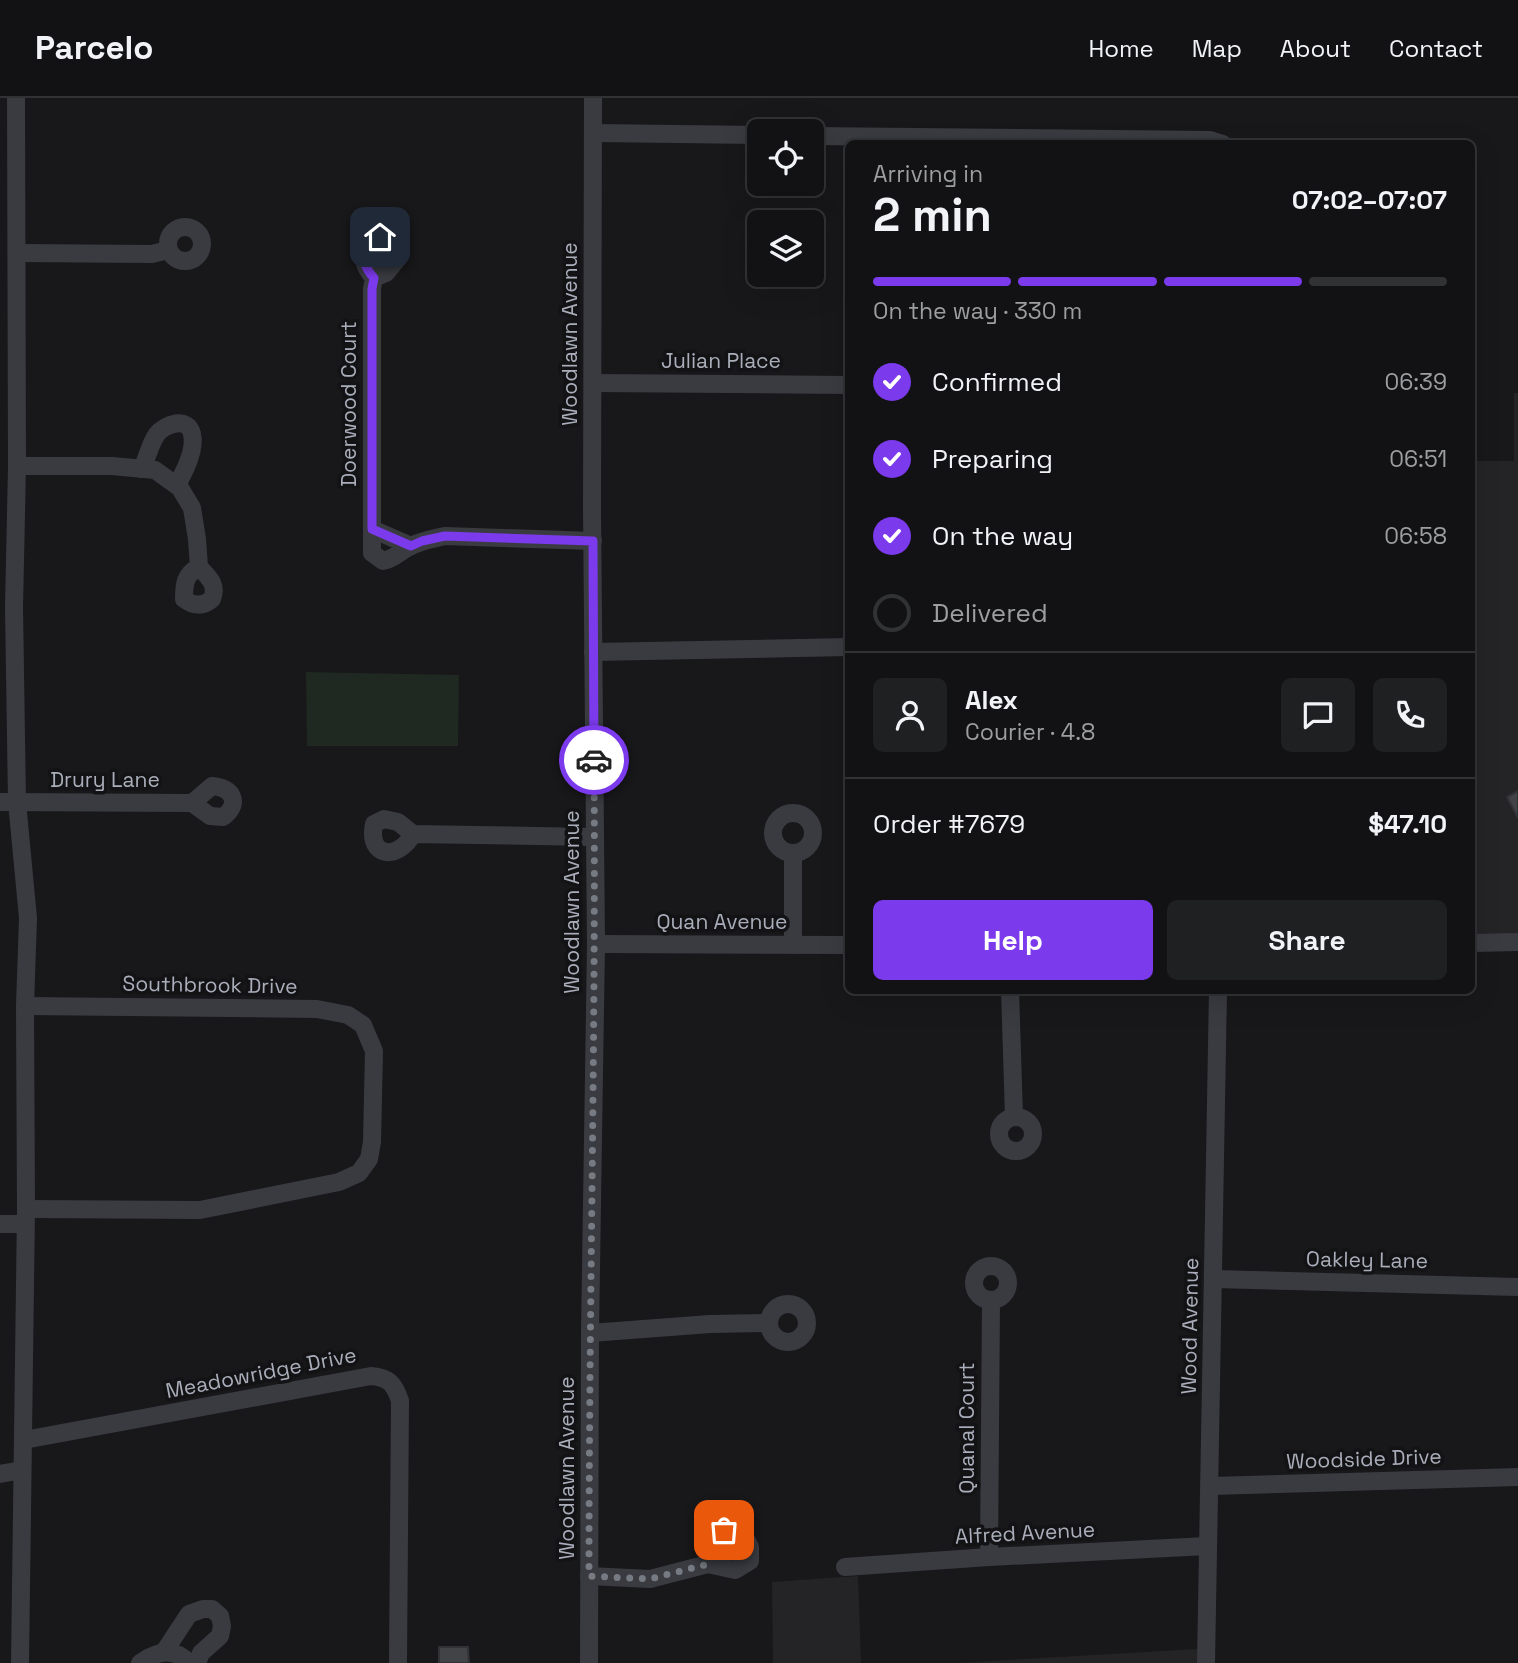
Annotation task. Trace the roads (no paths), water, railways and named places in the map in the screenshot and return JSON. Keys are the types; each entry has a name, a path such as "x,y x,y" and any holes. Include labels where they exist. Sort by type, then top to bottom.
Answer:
{"street":[{"path":"16,98 8,150 17,253 17,466 7,607 9,802 28,918 20,1663"},
{"name":"Woodlawn Avenue","path":"589,1663 590,1334 596,944 593,98"},
{"path":"593,133 747,135"},
{"path":"824,136 1210,140"},
{"path":"17,253 152,254 168,250"},
{"name":"Doerwood Court","path":"374,278 372,553 383,561 394,559 422,541 445,536 593,541"},
{"name":"Julian Place","path":"593,383 845,385"},
{"path":"142,469 157,434 167,425 179,423 189,427 192,435 191,448 185,471 177,485"},
{"path":"17,466 112,466 155,470 177,485 192,508 198,567"},
{"path":"593,652 845,647"},
{"name":"Drury Lane","path":"9,802 192,803"},
{"path":"413,834 595,837"},
{"path":"793,853 793,945"},
{"path":"1475,943 1518,942"},
{"name":"Quan Avenue","path":"596,944 845,945"},
{"path":"1010,994 1014,1117"},
{"name":"Wood Avenue","path":"1206,1663 1218,994"},
{"name":"Southbrook Drive","path":"25,1006 317,1009 348,1015 363,1025 374,1051 372,1142 369,1159 359,1173 339,1182 200,1210 26,1216"},
{"path":"0,1224 26,1216"},
{"name":"Oakley Lane","path":"1214,1279 1518,1287"},
{"name":"Quanal Court","path":"989,1557 991,1300"},
{"path":"590,1334 710,1324 768,1323"},
{"name":"Meadowridge Drive","path":"24,1440 371,1376 383,1377 396,1386 400,1401 398,1663"},
{"path":"0,1474 22,1470"},
{"name":"Woodside Drive","path":"1210,1486 1518,1477"},
{"name":"Alfred Avenue","path":"845,1567 1208,1546"},
{"path":"589,1576 650,1579 708,1564"},
{"path":"164,1652 189,1614 212,1609 220,1616 220,1636 201,1653 197,1663"},
{"path":"140,1663 164,1652 175,1652 189,1663"}]}
